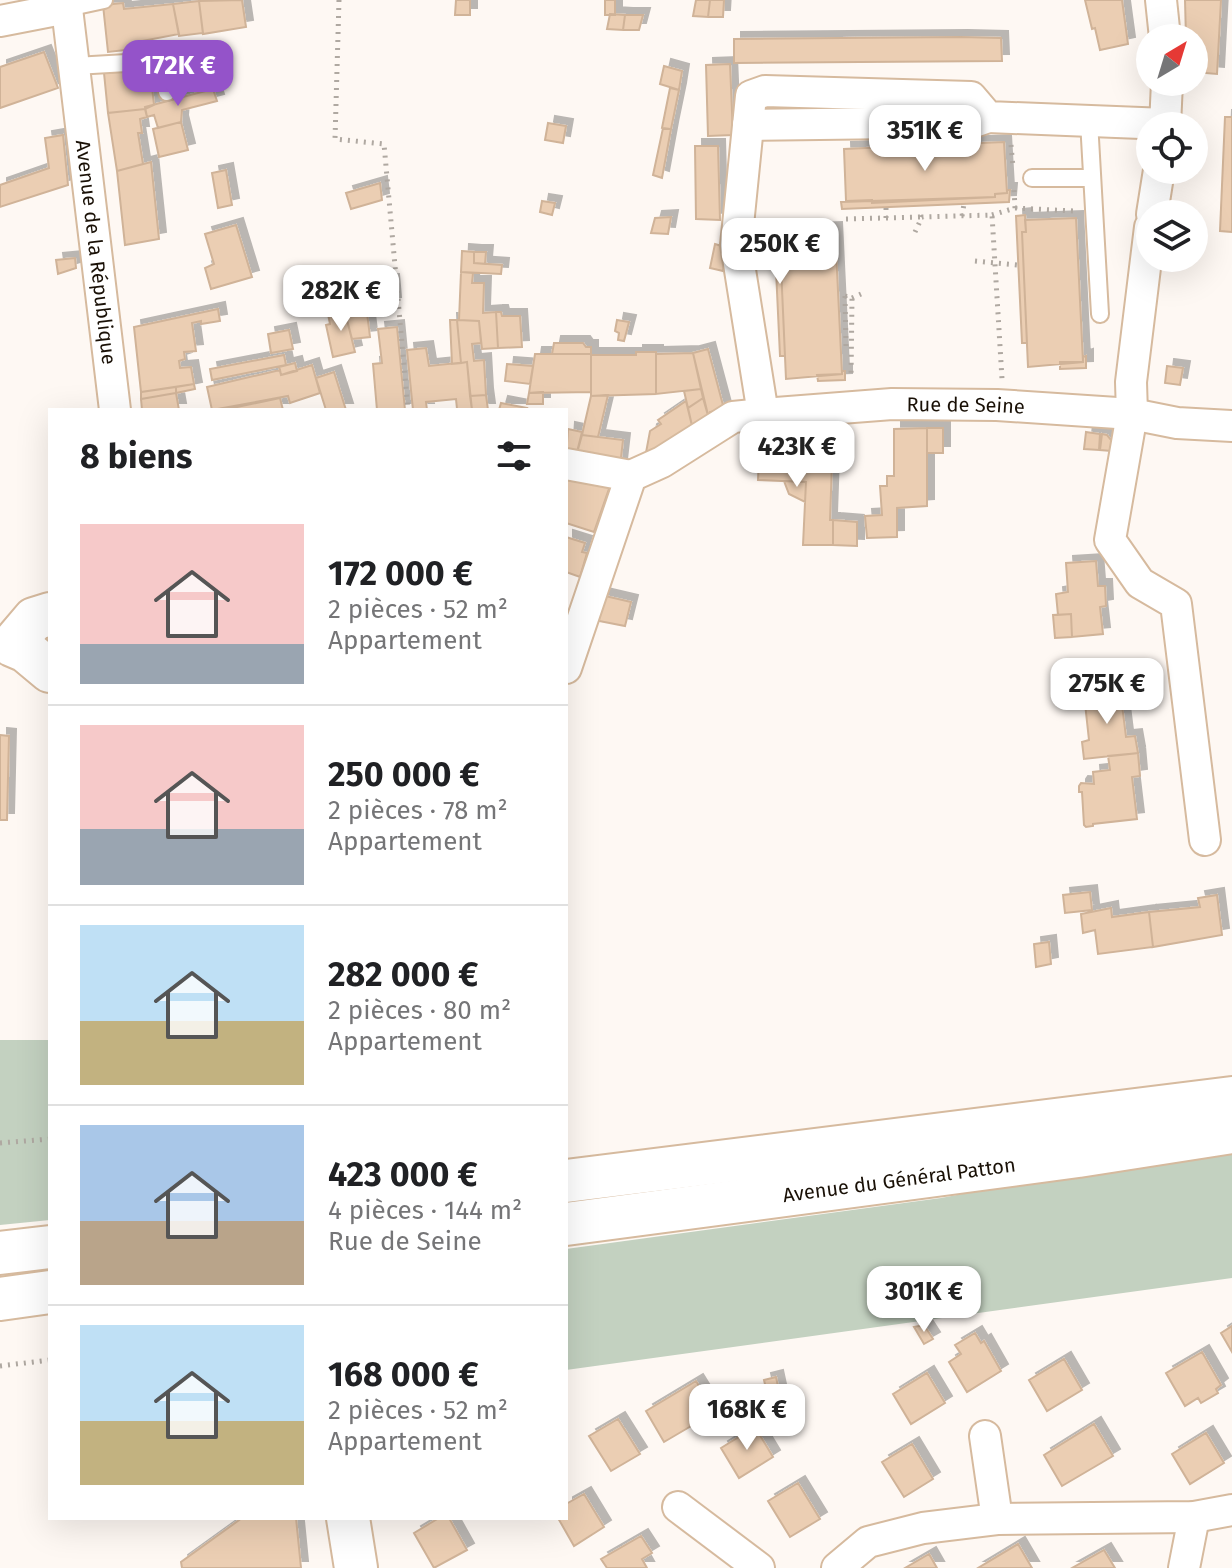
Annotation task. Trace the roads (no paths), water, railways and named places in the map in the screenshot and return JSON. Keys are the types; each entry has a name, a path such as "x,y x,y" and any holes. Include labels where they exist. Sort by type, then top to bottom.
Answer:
{"main road":[{"path":"6,646 34,619 48,615"},
{"path":"6,646 26,651 48,669"},
{"name":"Avenue du Général Patton","path":"568,1181 1232,1098"},
{"name":"Avenue du Général Patton","path":"568,1224 1062,1158 1232,1132"},
{"path":"0,1253 48,1247"},
{"path":"0,1299 48,1292"},
{"path":"348,1520 356,1568"}],"street":[{"path":"0,21 67,4"},
{"name":"Avenue de la République","path":"67,4 115,408"},
{"path":"763,414 736,245 748,125 974,122 988,117 1136,123"},
{"path":"1144,272 1131,382 1132,414 1110,540 1140,583 1176,604 1205,840"},
{"name":"Rue de Seine","path":"631,476 662,462 733,417 763,414 892,404 997,405 1132,414 1177,423 1232,426"},
{"path":"568,464 631,476 568,662"},
{"path":"985,1436 997,1519"},
{"path":"678,1507 759,1568"},
{"path":"837,1568 868,1542 923,1528 997,1519 1194,1517 1232,1510"},
{"path":"1184,1568 1194,1517"}],"lane":[{"path":"67,4 104,0"},
{"path":"75,66 161,61 167,92"},
{"path":"1089,121 1100,314"},
{"path":"1032,178 1092,178"}]}
